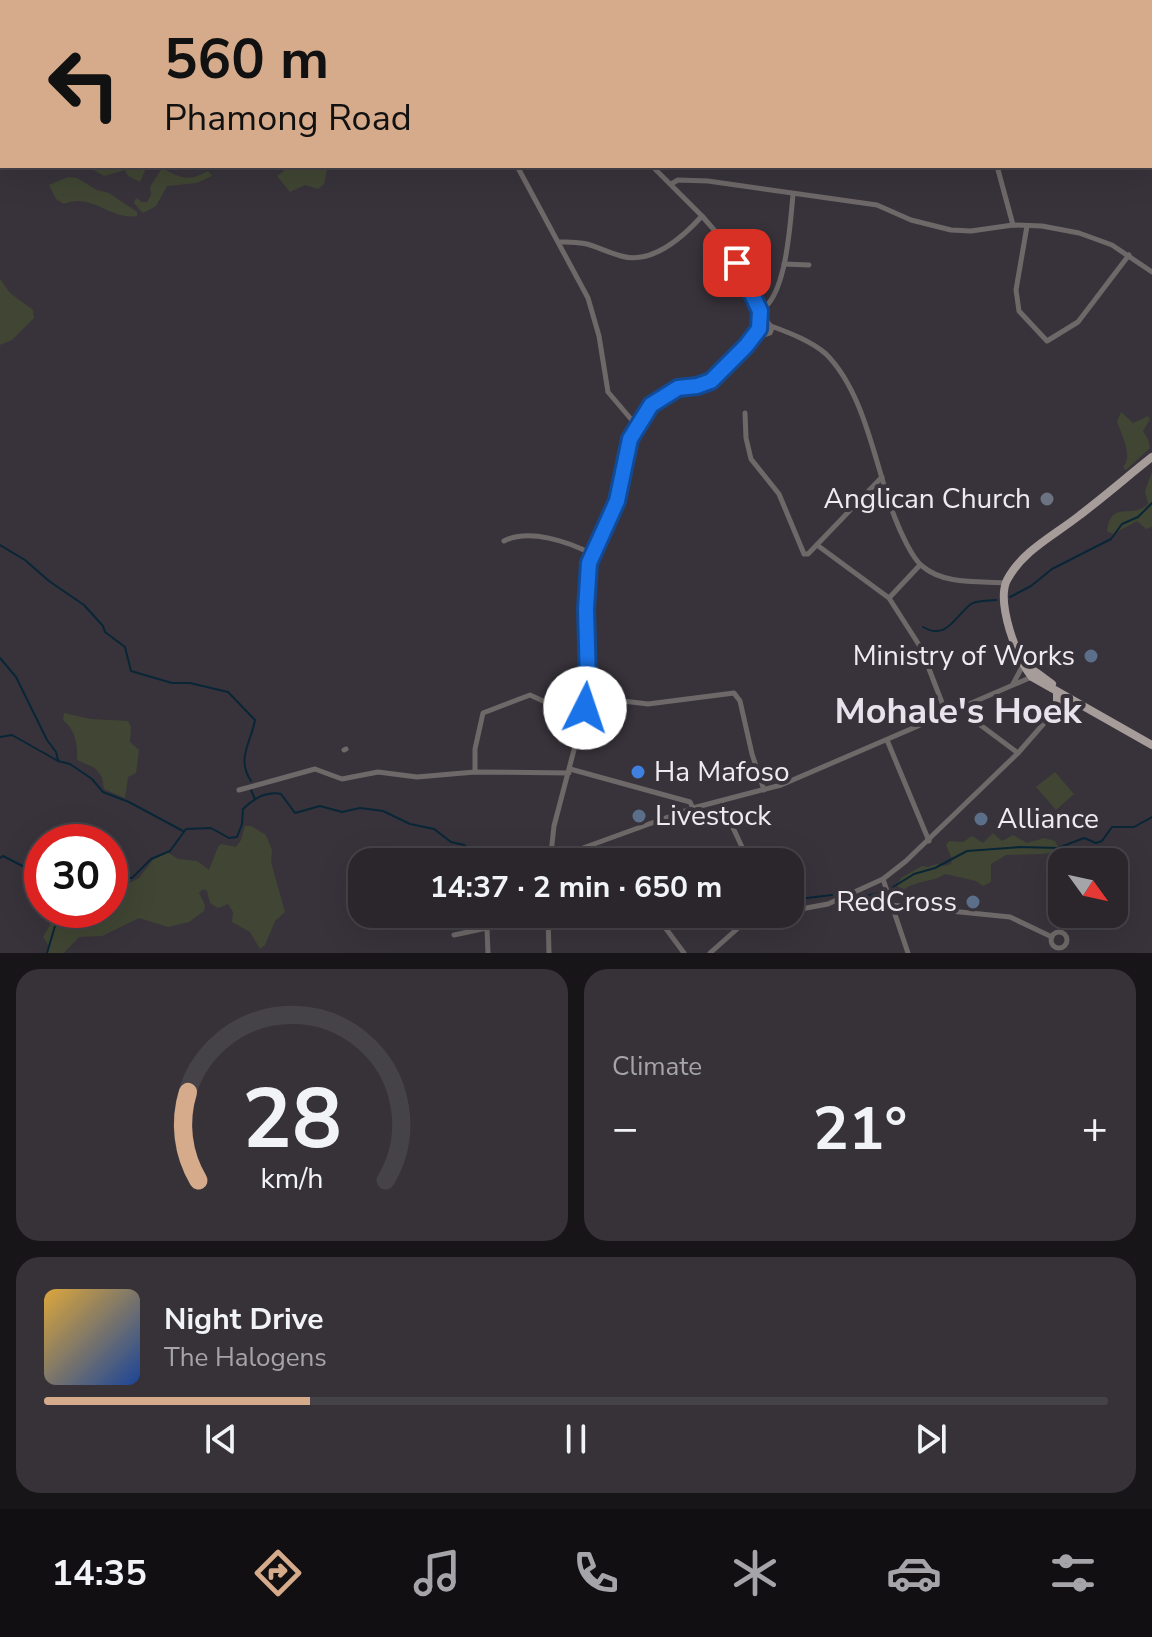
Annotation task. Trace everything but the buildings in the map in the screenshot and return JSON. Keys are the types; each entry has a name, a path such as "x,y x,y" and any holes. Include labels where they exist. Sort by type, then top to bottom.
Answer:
{"main road":[{"path":"1068,697 1057,692 1024,664 1010,630 1004,593 1006,583 1029,552 1152,457"},
{"path":"1035,675 1152,745"},
{"path":"1057,692 1057,709"}],"street":[{"path":"518,168 588,298 599,336 608,392 636,425"},
{"path":"654,168 728,246 768,329"},
{"path":"998,168 1013,225"},
{"path":"671,184 678,180 696,179 877,205 911,220 951,230 1042,226 1079,233 1112,245 1152,272"},
{"path":"746,346 759,327 760,311 769,302 784,264 789,247 793,195"},
{"path":"559,242 584,241 621,256 641,257 654,254 676,240 702,216"},
{"path":"1027,226 1016,290 1019,311 1047,341 1078,322 1129,255"},
{"path":"784,264 809,265"},
{"path":"759,327 782,331 815,346 836,367 857,406 900,532 920,565 941,575 971,582 1006,583"},
{"path":"759,327 768,329"},
{"path":"551,848 554,826 586,705 586,583 592,554 617,501 627,450 636,425 661,397 678,388 707,383 768,329"},
{"path":"745,413 751,459 779,494 804,554 808,554 883,477"},
{"path":"504,541 512,537 542,538 574,545 592,554"},
{"path":"817,545 889,598 921,648 947,713"},
{"path":"889,598 920,565"},
{"path":"1013,684 1024,664"},
{"path":"585,848 693,808 781,785 1035,675"},
{"path":"475,772 475,749 483,713 530,695 554,706 623,701 648,704 734,693 740,701 764,790"},
{"path":"804,908 828,904 883,879 929,841 1018,753 1068,697"},
{"path":"965,707 971,718 1018,753"},
{"path":"887,740 929,841"},
{"path":"239,790 315,769 342,779 378,772 425,777 475,772 570,771 690,802 693,808"},
{"path":"721,802 742,848"},
{"path":"883,879 907,951 899,952"},
{"path":"891,905 1010,917 1052,937"},
{"path":"454,935 491,928"},
{"path":"548,928 549,953"},
{"path":"665,928 684,953"},
{"path":"710,953 738,928"},
{"path":"487,929 488,953"}],"green space":[{"path":"90,168 146,168 140,182 128,176 125,170 104,176"},
{"path":"162,168 185,177 195,177 208,171 212,176 197,183 167,186 156,206 143,213 134,203 136,198 147,202 151,195 150,187"},
{"path":"287,168 328,168 324,184 318,189 305,185 290,192 277,176"},
{"path":"68,177 109,193 137,212 137,216 118,214 83,201 64,204 56,199 49,185"},
{"path":"0,279 10,293 33,310 34,318 12,340 0,345"},
{"path":"1121,412 1133,423 1148,416 1150,419 1143,431 1150,448 1126,470 1123,467 1127,451 1117,421"},
{"path":"1152,472 1152,527 1146,529 1137,521 1113,534 1107,531 1113,516 1148,504 1145,491"},
{"path":"64,713 91,719 128,721 131,727 130,742 139,750 136,773 128,777 125,798 104,789 102,777 95,768 77,760 75,737 63,720"},
{"path":"1055,772 1074,794 1056,810 1036,787"},
{"path":"245,826 266,835 285,912 275,921 265,945 260,949 250,932 232,922 233,912 228,904 218,908 210,903 207,891 203,889 199,893 205,905 204,911 189,922 168,927 139,918 128,923 128,883 139,878 153,860 167,852 178,859 197,861 209,870 221,844 236,847"},
{"path":"993,833 1002,841 1013,835 1027,843 1044,838 1055,841 1058,848 1048,848 1048,853 1042,854 1006,855 991,864 991,882 983,886 976,881 945,874 903,890 897,886 901,878 922,866 951,864 946,845 949,841 963,842 972,836 983,843"},
{"path":"48,928 118,928 102,936 79,937 64,953 47,953 49,946 43,937"}],"waterway":[{"path":"94,0 105,0"},
{"path":"1010,597 1031,586 1052,569 1111,539 1122,524 1138,517 1152,503"},
{"path":"0,545 84,605 105,632 125,647 131,671 172,683 190,683 228,692 255,720 245,758 251,781"},
{"path":"923,627 931,631 945,629 971,604 996,600"},
{"path":"0,658 16,677 58,760"},
{"path":"0,737 12,735 58,761 70,764 92,779 103,792 129,802 183,831"},
{"path":"251,790 255,799"},
{"path":"128,878 132,878 151,859 170,851 186,829 211,828 229,838 237,837 243,809 256,799 270,794 281,794 295,813 320,806 342,812 360,808 383,811 410,824 434,829 451,842 467,848"},
{"path":"893,887 914,874 935,868 967,851 1058,848 1084,838 1096,843 1102,841 1112,827 1134,827 1152,817"},
{"path":"0,858 3,856 24,867"},
{"path":"857,898 879,893"},
{"path":"804,898 832,895"},
{"path":"47,953 54,928"}],"place":[{"name":"Anglican Church","path":"1047,499"},
{"name":"Ministry of Works","path":"1091,656"},
{"name":"Ha Mafoso","path":"638,772"},
{"name":"Livestock","path":"639,816"},
{"name":"Alliance","path":"981,819"},
{"name":"RedCross","path":"973,902"}],"district":[{"name":"Mohale's Hoek","path":"958,711"}],"route":[{"path":"585,708 588,682 586,583 589,563 617,501 630,439 651,405 678,388 711,381 759,329 760,311 737,263"}]}
